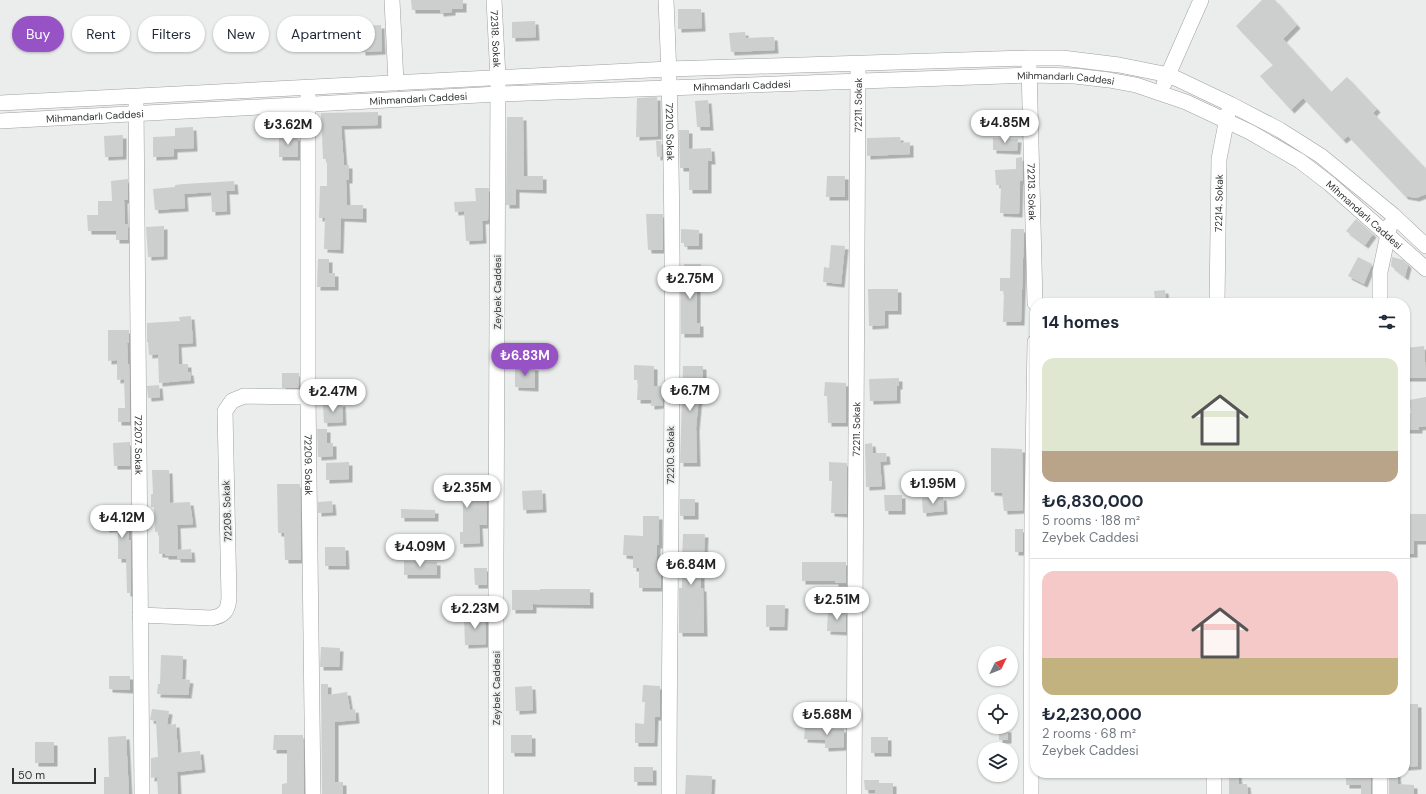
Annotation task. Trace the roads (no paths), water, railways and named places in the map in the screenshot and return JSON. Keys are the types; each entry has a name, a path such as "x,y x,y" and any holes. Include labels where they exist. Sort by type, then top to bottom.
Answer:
{"street":[{"path":"392,0 396,83"},
{"name":"72318. Sokak","path":"494,0 498,78"},
{"name":"72210. Sokak","path":"666,0 670,87 672,295 669,794"},
{"path":"1160,92 1201,0"},
{"name":"72213. Sokak","path":"1029,58 1035,298"},
{"name":"Mihmandarlı Caddesi","path":"0,103 669,69 1062,58 1119,65 1168,75 1230,104 1280,130 1321,156 1393,215 1426,246"},
{"name":"72211. Sokak","path":"854,794 858,63"},
{"name":"Mihmandarlı Caddesi","path":"0,121 498,94 1029,75 1075,76 1109,80 1160,92 1250,132 1300,161 1356,206 1426,269"},
{"name":"Zeybek Caddesi","path":"496,794 498,78"},
{"name":"72209. Sokak","path":"308,88 308,397 313,794"},
{"name":"72207. Sokak","path":"136,96 142,794"},
{"name":"72214. Sokak","path":"1217,298 1219,159 1230,104"},
{"path":"1380,298 1380,272 1387,233 1393,215"},
{"name":"72208. Sokak","path":"140,614 211,618 218,617 226,612 229,608 229,598 225,410 232,401 244,396 308,397"},
{"path":"1214,778 1214,794"},
{"path":"1380,778 1380,794"},
{"path":"1021,794 1034,783"}]}
